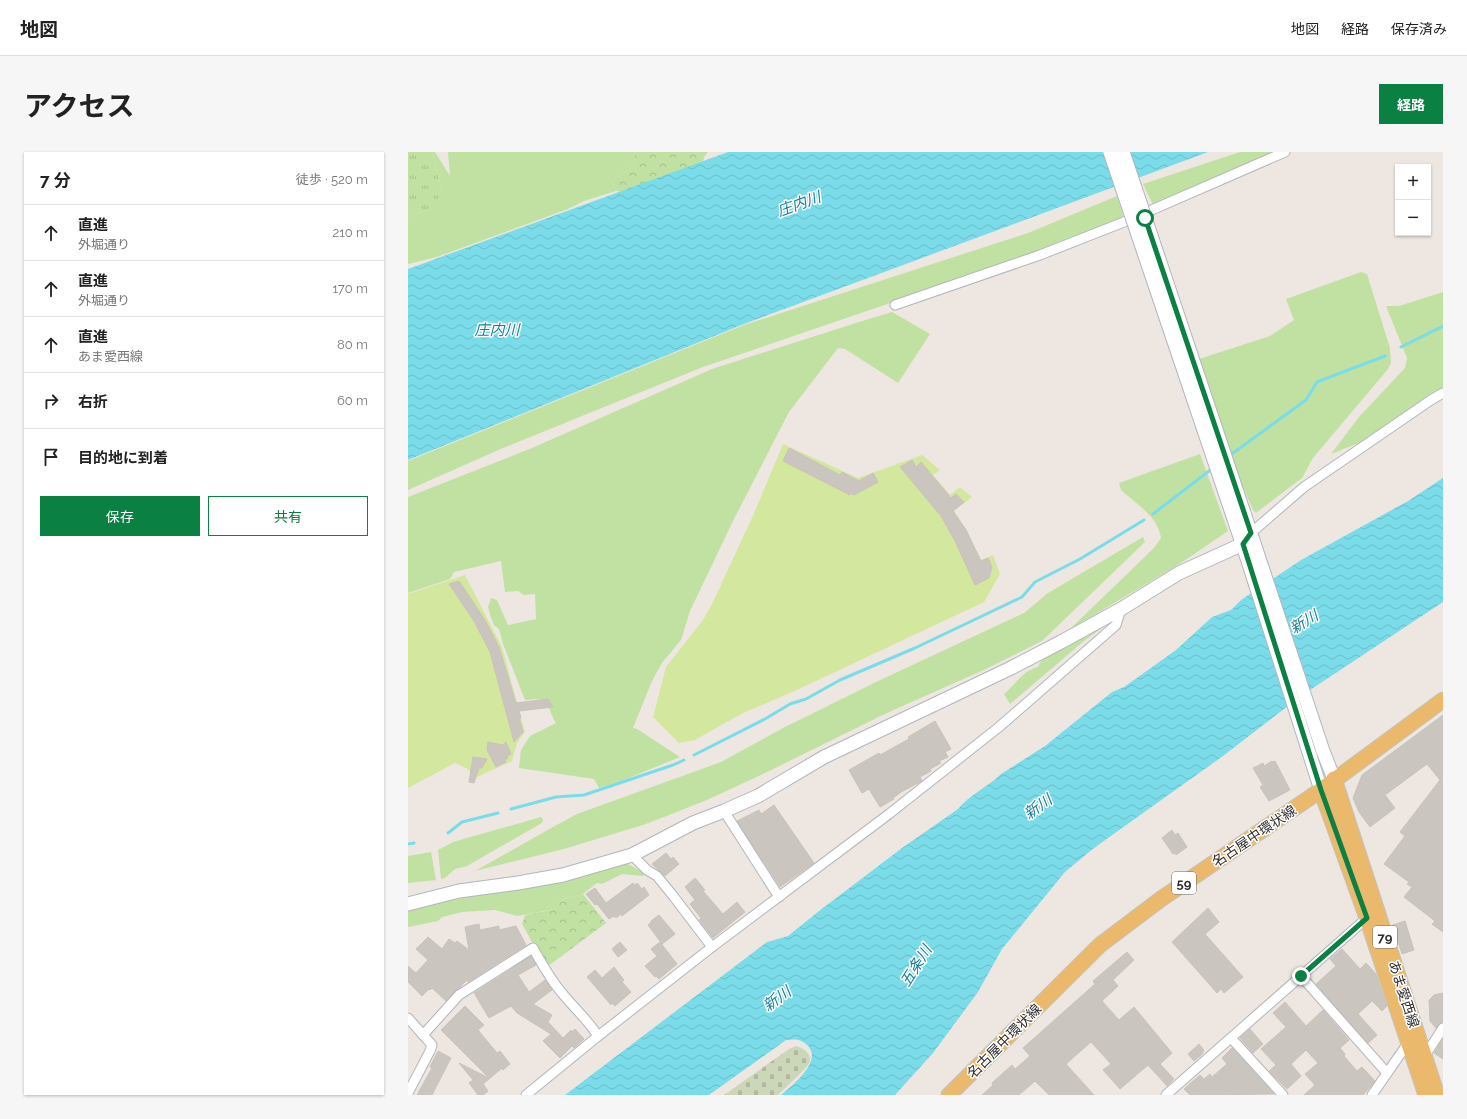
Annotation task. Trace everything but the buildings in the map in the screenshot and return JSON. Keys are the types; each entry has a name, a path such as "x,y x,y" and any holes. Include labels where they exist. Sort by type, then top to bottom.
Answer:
{"main road":[{"path":"1110,152 1239,516 1251,533 1254,560 1316,753 1321,790"},
{"path":"1123,152 1239,516 1243,544 1254,560"},
{"path":"408,904 459,891 518,884 563,874 632,855 693,823 758,796 824,757 1011,668 1121,609 1179,573 1243,544 1251,533"},
{"name":"名古屋中環状線","path":"949,1095 1100,945 1161,899 1321,790 1443,700"},
{"path":"1316,753 1334,779"},
{"name":"あま愛西線","path":"1334,779 1437,1095"},
{"name":"あま愛西線","path":"1321,790 1367,918 1426,1095"}],"street":[{"path":"895,306 1040,255 1124,222 1285,152"},
{"path":"1251,533 1304,487 1443,393"},
{"path":"526,1095 598,1036 712,947 889,814 999,728 1116,626 1121,609"},
{"path":"724,811 779,897"},
{"path":"632,855 651,877 674,897 712,947"},
{"path":"1166,1095 1367,918"},
{"path":"423,1035 459,995 533,948 549,976 594,1029 598,1036"},
{"path":"1301,976 1387,1073"},
{"path":"408,1018 432,1045 408,1093"},
{"path":"1424,1057 1443,1028"},
{"path":"1231,1038 1283,1095"},
{"path":"1372,1095 1408,1043"}],"green space":[{"path":"408,152 432,152 442,191 437,201 429,210 408,217"},
{"path":"432,152 435,152 450,176 448,152 634,152 636,163 612,182 616,191 584,201 568,209 437,257 408,264 408,217 429,210 442,191"},
{"path":"634,152 708,152 704,157 703,165 627,192 616,191 612,182 636,163"},
{"path":"1240,152 1275,152 1153,205 1143,184"},
{"path":"1117,196 1124,218 1037,253 703,367 503,448 408,490 408,461 744,325 1028,233"},
{"path":"1361,272 1367,274 1390,348 1391,363 1388,369 1313,458 1302,478 1256,513 1253,510 1241,483 1199,359 1270,336 1294,320 1286,299"},
{"path":"1443,292 1443,387 1430,394 1361,442 1331,454 1359,417 1405,368 1407,358 1386,306 1399,306"},
{"path":"892,312 930,334 898,383 845,349 838,348 789,412 733,521 690,611 681,640 662,663 652,681 633,728 637,729 680,757 619,782 599,788 594,779 519,768 521,750 530,736 556,723 544,701 534,699 525,700 503,644 499,629 494,625 488,607 491,598 497,600 508,625 536,619 535,594 524,595 518,591 505,592 501,561 454,572 450,579 408,593 408,497 532,448 712,369"},
{"path":"783,444 858,478 922,455 940,470 933,475 950,495 960,487 972,497 954,511 966,529 981,560 993,555 1000,574 984,602 799,689 741,714 695,740 679,743 653,717 666,667 703,620 712,604 752,518"},
{"path":"1200,454 1228,531 1181,563 1069,630 1154,548 1161,538 1156,523 1146,511 1121,490 1119,483"},
{"path":"1143,537 1145,542 1042,641 986,669 889,712 707,800 646,824 564,849 475,871 577,814 721,762 785,727 878,681 1024,613 1048,593"},
{"path":"465,575 502,647 525,732 517,743 512,761 475,778 468,769 455,763 408,788 408,594"},
{"path":"1109,623 1084,641 1010,704 1004,694 1024,674 1038,667 1045,654"},
{"path":"541,817 543,819 542,823 467,866 455,869 445,878 441,879 438,850 453,842"},
{"path":"431,852 436,880 408,883 408,856"},
{"path":"624,862 645,873 643,876 622,874 602,884 597,883 583,894 563,899 555,909 517,916 495,910 462,912 442,917 438,921 408,927 408,908 513,889"},
{"path":"583,894 606,923 551,964 545,965 522,924 525,915 555,909 563,899"},
{"path":"796,1046 808,1053 810,1058 809,1064 778,1095 724,1095 789,1049"}],"water":[{"name":"庄内川","path":"728,152 1208,152 744,324 408,460 408,269"},
{"path":"1443,478 1443,602 1301,696 1223,756 1094,848 1065,872 1002,949 978,992 933,1053 895,1095 781,1095 804,1073 811,1060 812,1053 806,1044 799,1040 786,1040 709,1095 565,1095 767,942 788,936 902,848 958,809 968,799 1001,774 1045,746 1112,692 1124,687 1176,650 1212,617 1231,610 1241,600 1301,560 1408,501"}],"waterway":[{"path":"1401,347 1443,326"},
{"path":"1229,456 1306,400 1317,382 1385,356"},
{"path":"1153,514 1213,468"},
{"path":"694,755 765,719 790,704 806,699 840,680 915,648 1022,597 1035,582 1080,559 1144,520"},
{"path":"511,809 556,797 584,795 684,760"},
{"path":"448,833 462,822 498,813"},
{"path":"408,844 414,843"}],"route":[{"path":"1145,218 1251,533 1243,544 1321,790 1367,918 1301,976"}],"water label":[{"name":"新川","path":"1304,622"},
{"name":"新川","path":"1038,807"},
{"name":"五条川","path":"916,966"},
{"name":"新川","path":"777,999"}]}
